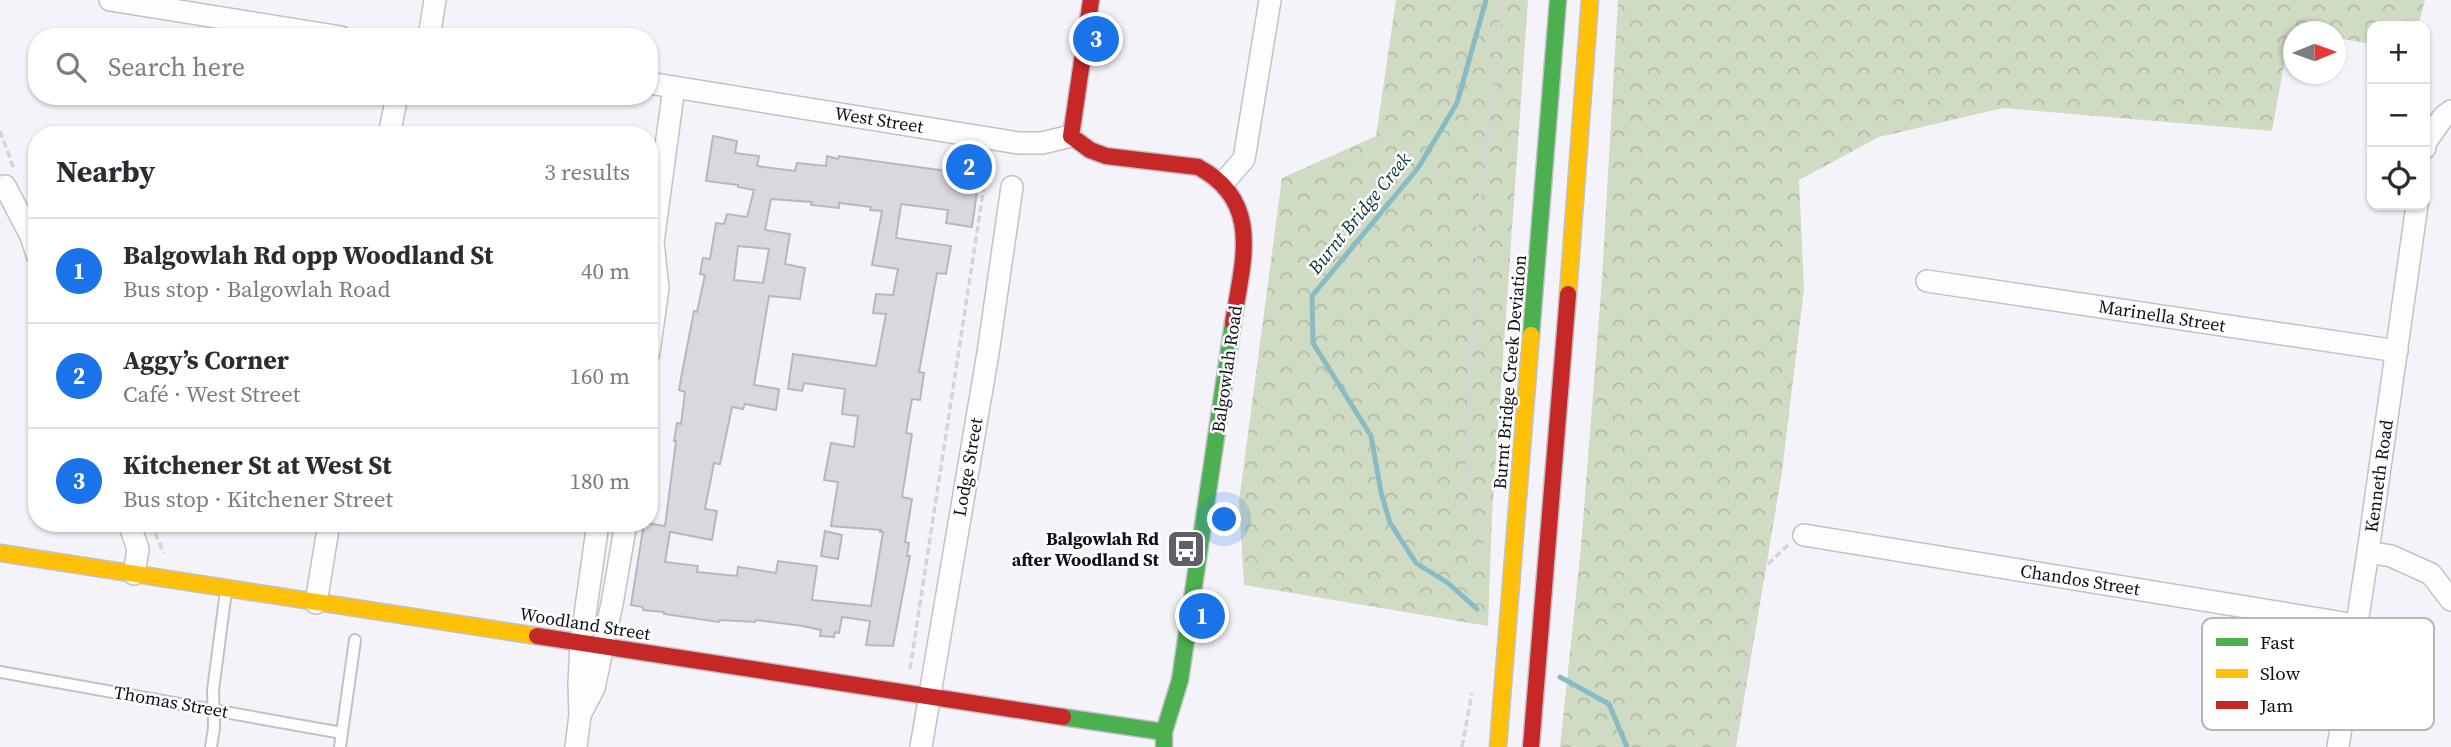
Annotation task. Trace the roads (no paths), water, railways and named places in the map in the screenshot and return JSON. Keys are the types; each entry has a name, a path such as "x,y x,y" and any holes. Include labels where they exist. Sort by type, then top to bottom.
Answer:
{"main road":[{"path":"1091,0 1072,136 1090,150 1107,156 1198,167 1224,182"},
{"name":"Burnt Bridge Creek Deviation","path":"1498,747 1558,0"},
{"path":"1531,747 1590,0"},
{"name":"Balgowlah Road","path":"1164,740 1180,680 1244,249 1243,219 1234,195 1224,182"},
{"name":"Woodland Street","path":"0,553 929,696 1164,740"}],"street":[{"path":"110,0 285,28"},
{"path":"430,28 435,0"},
{"path":"1224,182 1244,159 1270,0"},
{"name":"West Street","path":"658,84 1018,143 1042,143 1072,136"},
{"path":"658,198 674,87"},
{"path":"391,126 395,105"},
{"path":"2425,147 2444,116 2451,111"},
{"path":"10,180 28,228"},
{"name":"Lodge Street","path":"921,747 988,353 1012,187"},
{"name":"Kenneth Road","path":"2357,618 2416,210"},
{"name":"Marinella Street","path":"1927,281 2397,351"},
{"path":"132,532 138,549 134,574"},
{"path":"316,603 328,532"},
{"path":"576,747 580,715 581,643 597,532"},
{"path":"580,715 594,688 624,532"},
{"name":"Chandos Street","path":"1804,535 2313,618"},
{"path":"2368,552 2390,556 2431,574 2451,600"}],"lane":[{"path":"212,747 213,690 227,589"},
{"path":"340,747 355,640"},
{"name":"Thomas Street","path":"0,671 342,733"}],"waterway":[{"name":"Burnt Bridge Creek","path":"1477,609 1448,583 1416,563 1390,523 1381,492 1371,436 1313,343 1312,296 1418,168 1457,103 1486,0"},
{"name":"Burnt Bridge Creek","path":"1560,677 1609,704 1627,747"}],"place":[{"name":"Kitchener St at West St","path":"1096,39"},
{"name":"Aggy’s Corner","path":"969,167"},
{"name":"Balgowlah Rd after Woodland St","path":"1186,549"},
{"name":"Balgowlah Rd opp Woodland St","path":"1202,616"}]}
